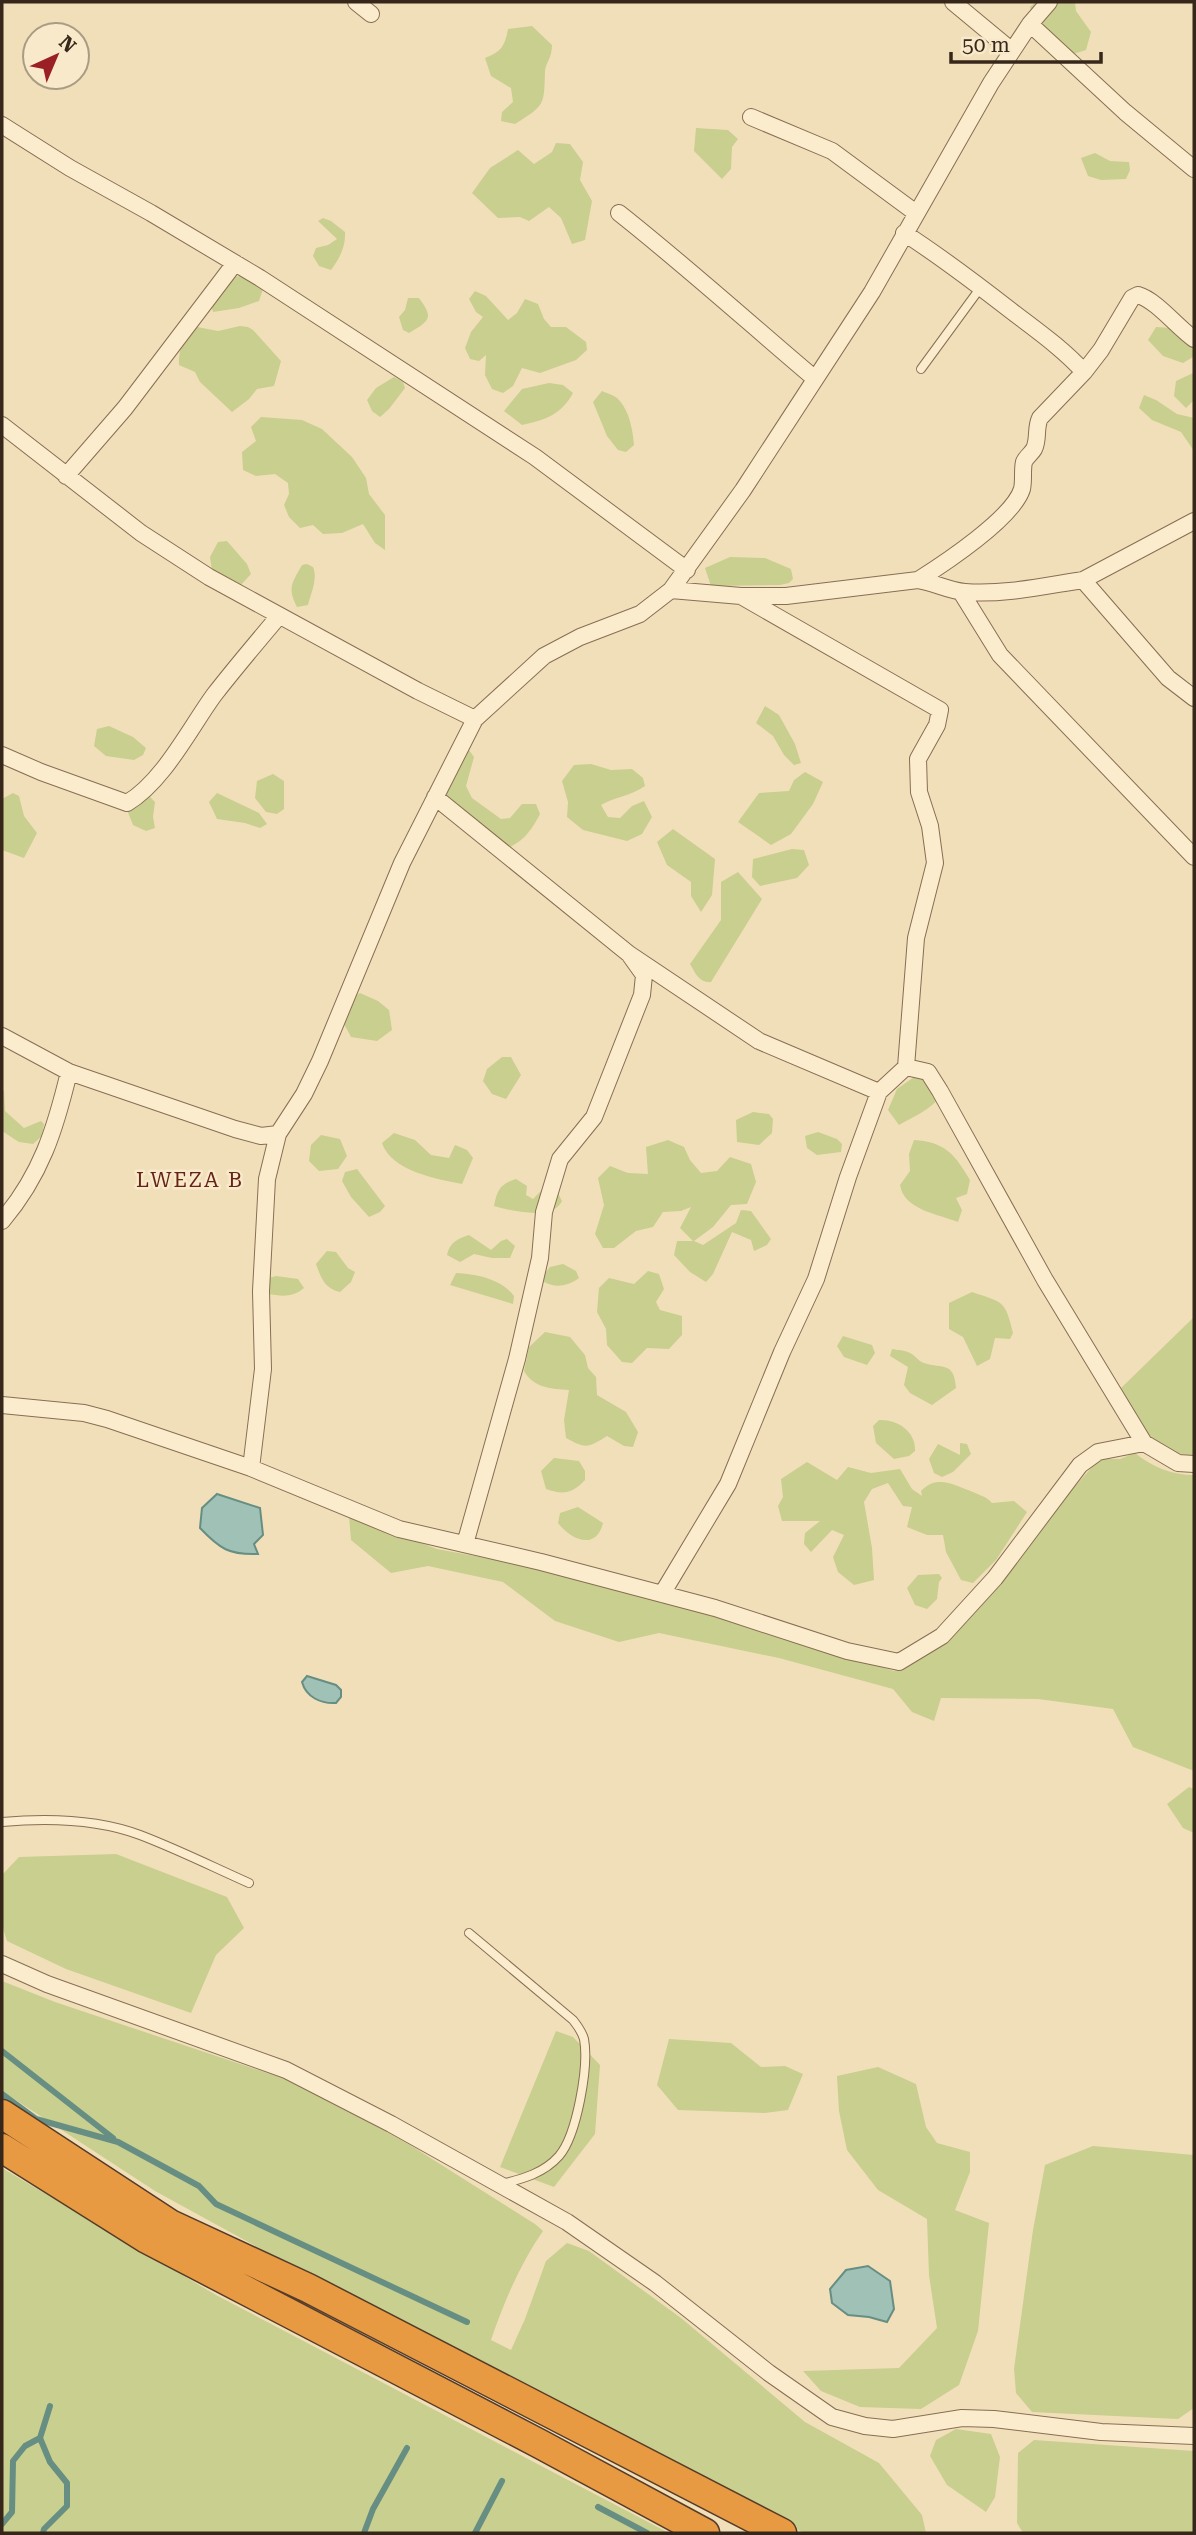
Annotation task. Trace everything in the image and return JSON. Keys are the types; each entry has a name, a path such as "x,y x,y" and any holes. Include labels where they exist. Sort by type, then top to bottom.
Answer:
{"highway":[{"path":"2,2114 170,2224 308,2288 782,2533"},
{"path":"2,2148 145,2238 705,2533"}],"street":[{"path":"356,2 371,15"},
{"path":"953,2 1012,51"},
{"path":"251,1468 263,1369 261,1291 267,1179 278,1134 304,1094 320,1061 402,863 475,719 544,656 580,637 640,614 671,590 687,570 743,490 872,292 991,83 1048,2"},
{"path":"1030,24 1125,112 1194,169"},
{"path":"751,117 832,151 916,213"},
{"path":"2,125 70,168 235,263 535,457 687,570"},
{"path":"620,213 693,271 814,378"},
{"path":"904,233 1065,351 1084,372"},
{"path":"66,476 125,408 235,263"},
{"path":"918,580 991,526 1015,504 1022,487 1024,460 1034,449 1040,418 1101,350 1132,298 1138,295 1145,297 1194,340"},
{"path":"2,425 141,533 209,577 475,719"},
{"path":"671,590 741,596 786,596 918,580 961,592 1006,592 1083,580 1194,521"},
{"path":"1083,580 1168,678 1194,698"},
{"path":"961,592 1000,655 1194,857"},
{"path":"662,1594 729,1484 782,1352 816,1279 848,1177 879,1092 906,1067 916,938 935,863 930,826 919,792 918,759 937,725 940,710 741,596"},
{"path":"2,755 127,803 139,796 179,748 213,697 279,616"},
{"path":"435,797 629,954 759,1041 879,1092"},
{"path":"465,1544 517,1359 540,1258 544,1212 560,1159 594,1117 642,995 644,975 629,954"},
{"path":"2,1036 69,1072 235,1129 261,1136 278,1134"},
{"path":"906,1067 928,1072 1045,1280 1144,1443 1178,1463 1194,1464"},
{"path":"2,1221 30,1184 44,1155 57,1122 69,1072"},
{"path":"2,1405 84,1413 107,1419 251,1468 399,1529 715,1608 847,1651 899,1662 942,1636 996,1578 1080,1465 1098,1452 1144,1443"},
{"path":"2,1964 47,1984 286,2070 391,2124 567,2222 655,2283 769,2373 832,2417 865,2426 893,2429 962,2418 994,2419 1101,2432 1194,2436"}],"lane":[{"path":"921,369 981,287"},
{"path":"2,1822 30,1819 108,1826 140,1835 249,1884"},
{"path":"470,1933 573,2020 583,2036 583,2084 572,2130 562,2153 539,2172 498,2185"}],"green space":[{"path":"1036,2 1075,2 1076,11 1091,32 1086,50 1070,55 1035,34 1030,7"},
{"path":"532,26 552,45 545,71 543,98 532,113 515,124 501,121 502,112 513,102 511,88 491,76 485,58 501,48 508,29"},
{"path":"696,128 728,130 738,139 732,147 731,169 722,179 694,151"},
{"path":"556,143 570,144 583,162 580,180 592,201 585,240 572,244 561,218 549,207 529,221 520,217 498,218 472,193 490,168 518,150 534,164 552,152"},
{"path":"1095,153 1110,161 1129,162 1130,170 1126,179 1101,180 1088,176 1081,158"},
{"path":"323,218 345,232 341,252 331,270 319,266 313,256 316,248 337,239 318,221"},
{"path":"245,275 263,289 259,301 239,308 213,312 211,304 230,278"},
{"path":"475,291 486,296 508,320 517,313 525,299 538,304 544,319 551,327 566,327 586,342 587,350 576,360 540,373 522,368 513,386 503,393 492,389 485,375 486,355 479,361 470,359 465,348 471,332 483,317 476,312 469,299"},
{"path":"408,298 419,298 428,315 422,325 409,333 403,330 399,317 405,310"},
{"path":"240,326 253,330 281,361 274,386 257,389 232,412 200,382 195,372 179,365 179,359 185,339 197,327 218,331"},
{"path":"1156,327 1171,328 1193,345 1193,357 1183,363 1163,356 1148,340"},
{"path":"1193,373 1194,400 1186,408 1174,396 1176,381"},
{"path":"394,377 403,382 405,388 380,417 372,411 367,400 376,388"},
{"path":"549,383 563,385 573,393 563,407 552,415 522,425 504,411 522,389"},
{"path":"602,391 617,398 627,414 634,445 626,452 618,450 607,436 593,402"},
{"path":"1144,395 1177,414 1194,418 1194,451 1181,432 1152,420 1139,408"},
{"path":"261,417 302,420 322,429 352,457 366,478 369,494 385,515 385,550 375,543 363,524 342,533 323,534 313,525 300,528 289,517 284,505 289,494 288,483 275,474 256,476 243,470 242,452 256,441 251,427"},
{"path":"227,541 247,564 251,574 241,585 230,584 212,571 210,557 218,542"},
{"path":"730,557 765,558 791,569 793,579 780,585 711,586 705,568"},
{"path":"302,565 313,567 314,586 308,605 297,607 292,586"},
{"path":"765,706 779,715 795,744 801,763 794,765 784,755 773,736 756,723"},
{"path":"109,726 133,737 146,748 143,755 134,760 106,756 94,746 97,729"},
{"path":"469,750 474,757 466,786 472,798 501,819 510,818 522,804 536,804 540,814 523,839 496,853 447,798 442,775 448,763"},
{"path":"591,764 611,770 632,769 643,778 645,786 601,805 608,817 620,818 632,806 644,801 652,817 642,834 627,841 583,830 567,817 568,802 562,781 574,765"},
{"path":"805,772 823,782 813,804 791,834 771,845 738,822 759,793 789,791 794,780"},
{"path":"273,774 284,781 284,809 277,814 266,812 255,798 257,781"},
{"path":"13,793 19,796 24,816 37,833 24,858 2,850 2,799"},
{"path":"217,793 259,813 267,824 260,828 217,819 209,802"},
{"path":"149,796 155,802 155,828 146,831 133,825 127,810"},
{"path":"673,829 715,859 712,895 701,912 691,896 691,882 667,865 657,842"},
{"path":"792,849 804,850 809,865 797,878 760,886 752,877 753,859"},
{"path":"738,872 762,899 711,982 704,981 690,964 721,920 721,882"},
{"path":"360,993 378,1001 389,1010 392,1030 377,1041 351,1037 343,1022 352,998"},
{"path":"502,1057 511,1057 521,1075 506,1099 492,1094 483,1081 487,1069"},
{"path":"917,1075 940,1078 946,1083 939,1098 928,1109 899,1125 888,1110 897,1089"},
{"path":"2,1090 5,1111 24,1128 41,1121 44,1124 42,1136 33,1144 19,1142 2,1131"},
{"path":"753,1112 769,1114 773,1119 772,1133 759,1145 737,1142 736,1120"},
{"path":"818,1132 837,1139 842,1144 841,1152 817,1155 807,1148 805,1136"},
{"path":"394,1133 415,1140 431,1155 449,1158 455,1145 467,1150 473,1158 462,1184 416,1172 395,1161 382,1143"},
{"path":"321,1135 340,1139 347,1156 338,1169 319,1171 309,1161 311,1145"},
{"path":"668,1140 684,1147 701,1173 717,1171 730,1157 751,1164 756,1182 747,1204 731,1205 713,1227 694,1241 703,1245 736,1223 741,1210 751,1211 771,1239 767,1245 754,1251 751,1240 732,1232 713,1274 706,1282 690,1272 674,1255 677,1241 693,1241 680,1228 691,1207 681,1211 663,1212 653,1227 636,1231 614,1248 603,1248 595,1234 604,1205 598,1178 610,1166 628,1173 648,1174 646,1147"},
{"path":"914,1140 925,1141 948,1151 970,1180 967,1194 956,1198 962,1210 958,1222 915,1206 903,1193 900,1185 910,1171 909,1154"},
{"path":"357,1169 385,1206 380,1212 369,1217 351,1197 342,1181 345,1172"},
{"path":"516,1179 527,1186 526,1195 533,1199 541,1191 555,1187 562,1201 550,1211 541,1213 494,1206 500,1188"},
{"path":"469,1235 491,1250 507,1239 515,1246 510,1258 474,1254 460,1262 447,1255 455,1242"},
{"path":"327,1251 336,1252 348,1268 355,1272 351,1282 340,1292 327,1286 316,1264"},
{"path":"563,1264 576,1271 579,1278 560,1286 540,1279 550,1267"},
{"path":"648,1271 659,1274 664,1289 656,1302 660,1310 682,1316 682,1335 669,1349 647,1348 632,1363 622,1362 607,1345 606,1329 597,1312 599,1288 609,1278 634,1284"},
{"path":"456,1273 480,1276 502,1285 514,1296 513,1304 450,1285"},
{"path":"276,1276 298,1279 304,1288 291,1295 267,1294 265,1279"},
{"path":"972,1292 1002,1304 1013,1333 1010,1339 995,1338 990,1359 977,1366 963,1337 949,1329 949,1303"},
{"path":"1194,1317 1194,1455 1166,1450 1155,1443 1139,1425 1121,1388"},
{"path":"545,1332 570,1337 585,1355 588,1368 596,1377 597,1395 626,1412 638,1432 633,1447 624,1446 607,1436 587,1446 566,1438 564,1420 569,1390 538,1384 524,1371 529,1347"},
{"path":"843,1336 872,1345 875,1353 867,1365 844,1357 837,1346"},
{"path":"892,1349 908,1352 924,1363 950,1370 956,1388 932,1405 910,1393 904,1385 908,1367 890,1356"},
{"path":"879,1420 899,1424 909,1432 915,1451 909,1456 894,1459 876,1443 873,1426"},
{"path":"960,1443 967,1444 971,1454 953,1472 942,1477 934,1473 929,1459 938,1444 960,1455"},
{"path":"1135,1453 1163,1469 1194,1475 1194,1771 1133,1747 1113,1709 1038,1699 941,1698 934,1721 912,1712 893,1689 779,1658 659,1633 619,1642 555,1621 503,1582 428,1566 391,1573 351,1540 349,1516 437,1549 534,1567 738,1621 894,1671 911,1664 1037,1530 1099,1459 1120,1459"},
{"path":"554,1458 579,1461 585,1471 585,1480 567,1492 546,1489 541,1471"},
{"path":"807,1462 837,1480 848,1467 871,1473 900,1469 912,1489 922,1496 921,1491 927,1486 946,1483 983,1496 992,1503 1014,1501 1027,1512 996,1560 973,1583 961,1580 946,1552 943,1535 927,1535 907,1527 912,1507 903,1506 888,1483 872,1489 864,1502 874,1580 854,1585 838,1572 833,1557 844,1535 832,1530 811,1552 804,1544 805,1533 820,1521 782,1521 778,1506 783,1497 781,1479"},
{"path":"578,1507 603,1523 600,1532 589,1540 576,1538 558,1523 560,1513"},
{"path":"939,1574 942,1578 937,1599 927,1609 915,1605 907,1588 918,1575"},
{"path":"1189,1787 1194,1789 1194,1833 1183,1828 1167,1804"},
{"path":"116,1854 227,1897 244,1928 216,1955 191,2013 66,1969 7,1941 2,1925 2,1875 19,1857"},
{"path":"2,1981 55,2002 303,2085 410,2145 535,2224 543,2231 513,2284 491,2340 511,2350 546,2261 567,2243 589,2251 681,2318 805,2422 879,2463 922,2515 926,2533 804,2533 378,2313 155,2191 2,2091"},
{"path":"556,2031 573,2037 600,2065 595,2134 554,2187 500,2167"},
{"path":"669,2039 731,2043 761,2067 785,2066 803,2074 788,2110 765,2113 678,2110 657,2085"},
{"path":"878,2067 916,2084 926,2127 937,2143 970,2152 970,2172 955,2210 989,2223 978,2331 959,2385 921,2409 860,2407 821,2391 803,2371 899,2368 937,2328 929,2275 927,2219 878,2190 847,2150 839,2111 837,2076"},
{"path":"1093,2146 1194,2155 1194,2408 1178,2419 1032,2412 1016,2393 1014,2369 1045,2165"},
{"path":"2,2168 216,2295 669,2533 2,2533"},
{"path":"956,2429 991,2434 1000,2457 995,2497 986,2512 947,2485 930,2456 936,2440"},
{"path":"1034,2440 1194,2451 1194,2533 1023,2533 1017,2523 1018,2453"}],"water":[{"path":"217,1494 260,1508 263,1535 254,1544 258,1554 232,1552 213,1541 200,1528 202,1508"},
{"path":"307,1676 336,1685 341,1690 341,1697 336,1703 315,1698 307,1692 302,1682"},
{"path":"868,2266 890,2281 894,2309 887,2322 848,2315 832,2303 830,2289 846,2270"}],"waterway":[{"path":"2,2051 113,2138"},
{"path":"2,2094 36,2119 118,2142 199,2186 216,2204 467,2322"},
{"path":"2,2524 12,2512 13,2461 25,2446 40,2438 50,2406"},
{"path":"40,2438 50,2462 67,2483 67,2506 43,2533"},
{"path":"364,2533 373,2509 407,2448"},
{"path":"475,2533 502,2481"},
{"path":"598,2507 647,2533"}],"district":[{"name":"LWEZA B","path":"190,1180"}]}
